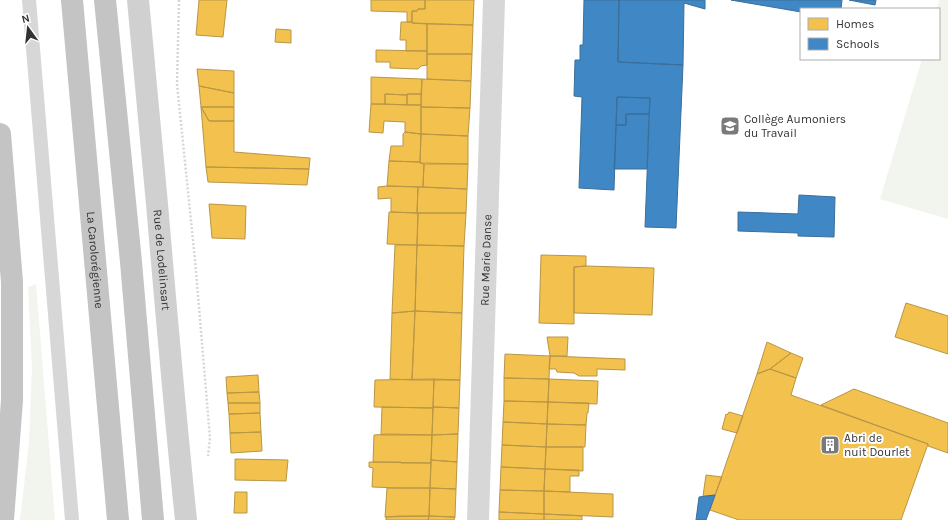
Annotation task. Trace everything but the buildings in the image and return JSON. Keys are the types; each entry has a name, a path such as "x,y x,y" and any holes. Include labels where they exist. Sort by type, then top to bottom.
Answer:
{"highway":[{"name":"La Carolorégienne","path":"72,0 118,520"},
{"path":"104,0 131,262 153,520"},
{"path":"0,134 12,282 12,400 3,520"}],"street":[{"name":"Rue de Lodelinsart","path":"138,0 186,520"},
{"name":"Rue Marie Danse","path":"478,520 494,0"}],"lane":[{"path":"29,0 72,520"}],"path":[{"path":"179,0 177,84 195,260 209,423 210,438 208,460"}],"shaded area":[{"path":"939,0 948,0 948,219 880,199 922,60 940,60 940,8 937,8"},
{"path":"36,284 55,520 20,520 29,442 32,368 28,287"}],"place":[{"name":"Collège Aumoniers du Travail","path":"730,126"},
{"name":"Abri de nuit Dourlet","path":"830,445"}]}
